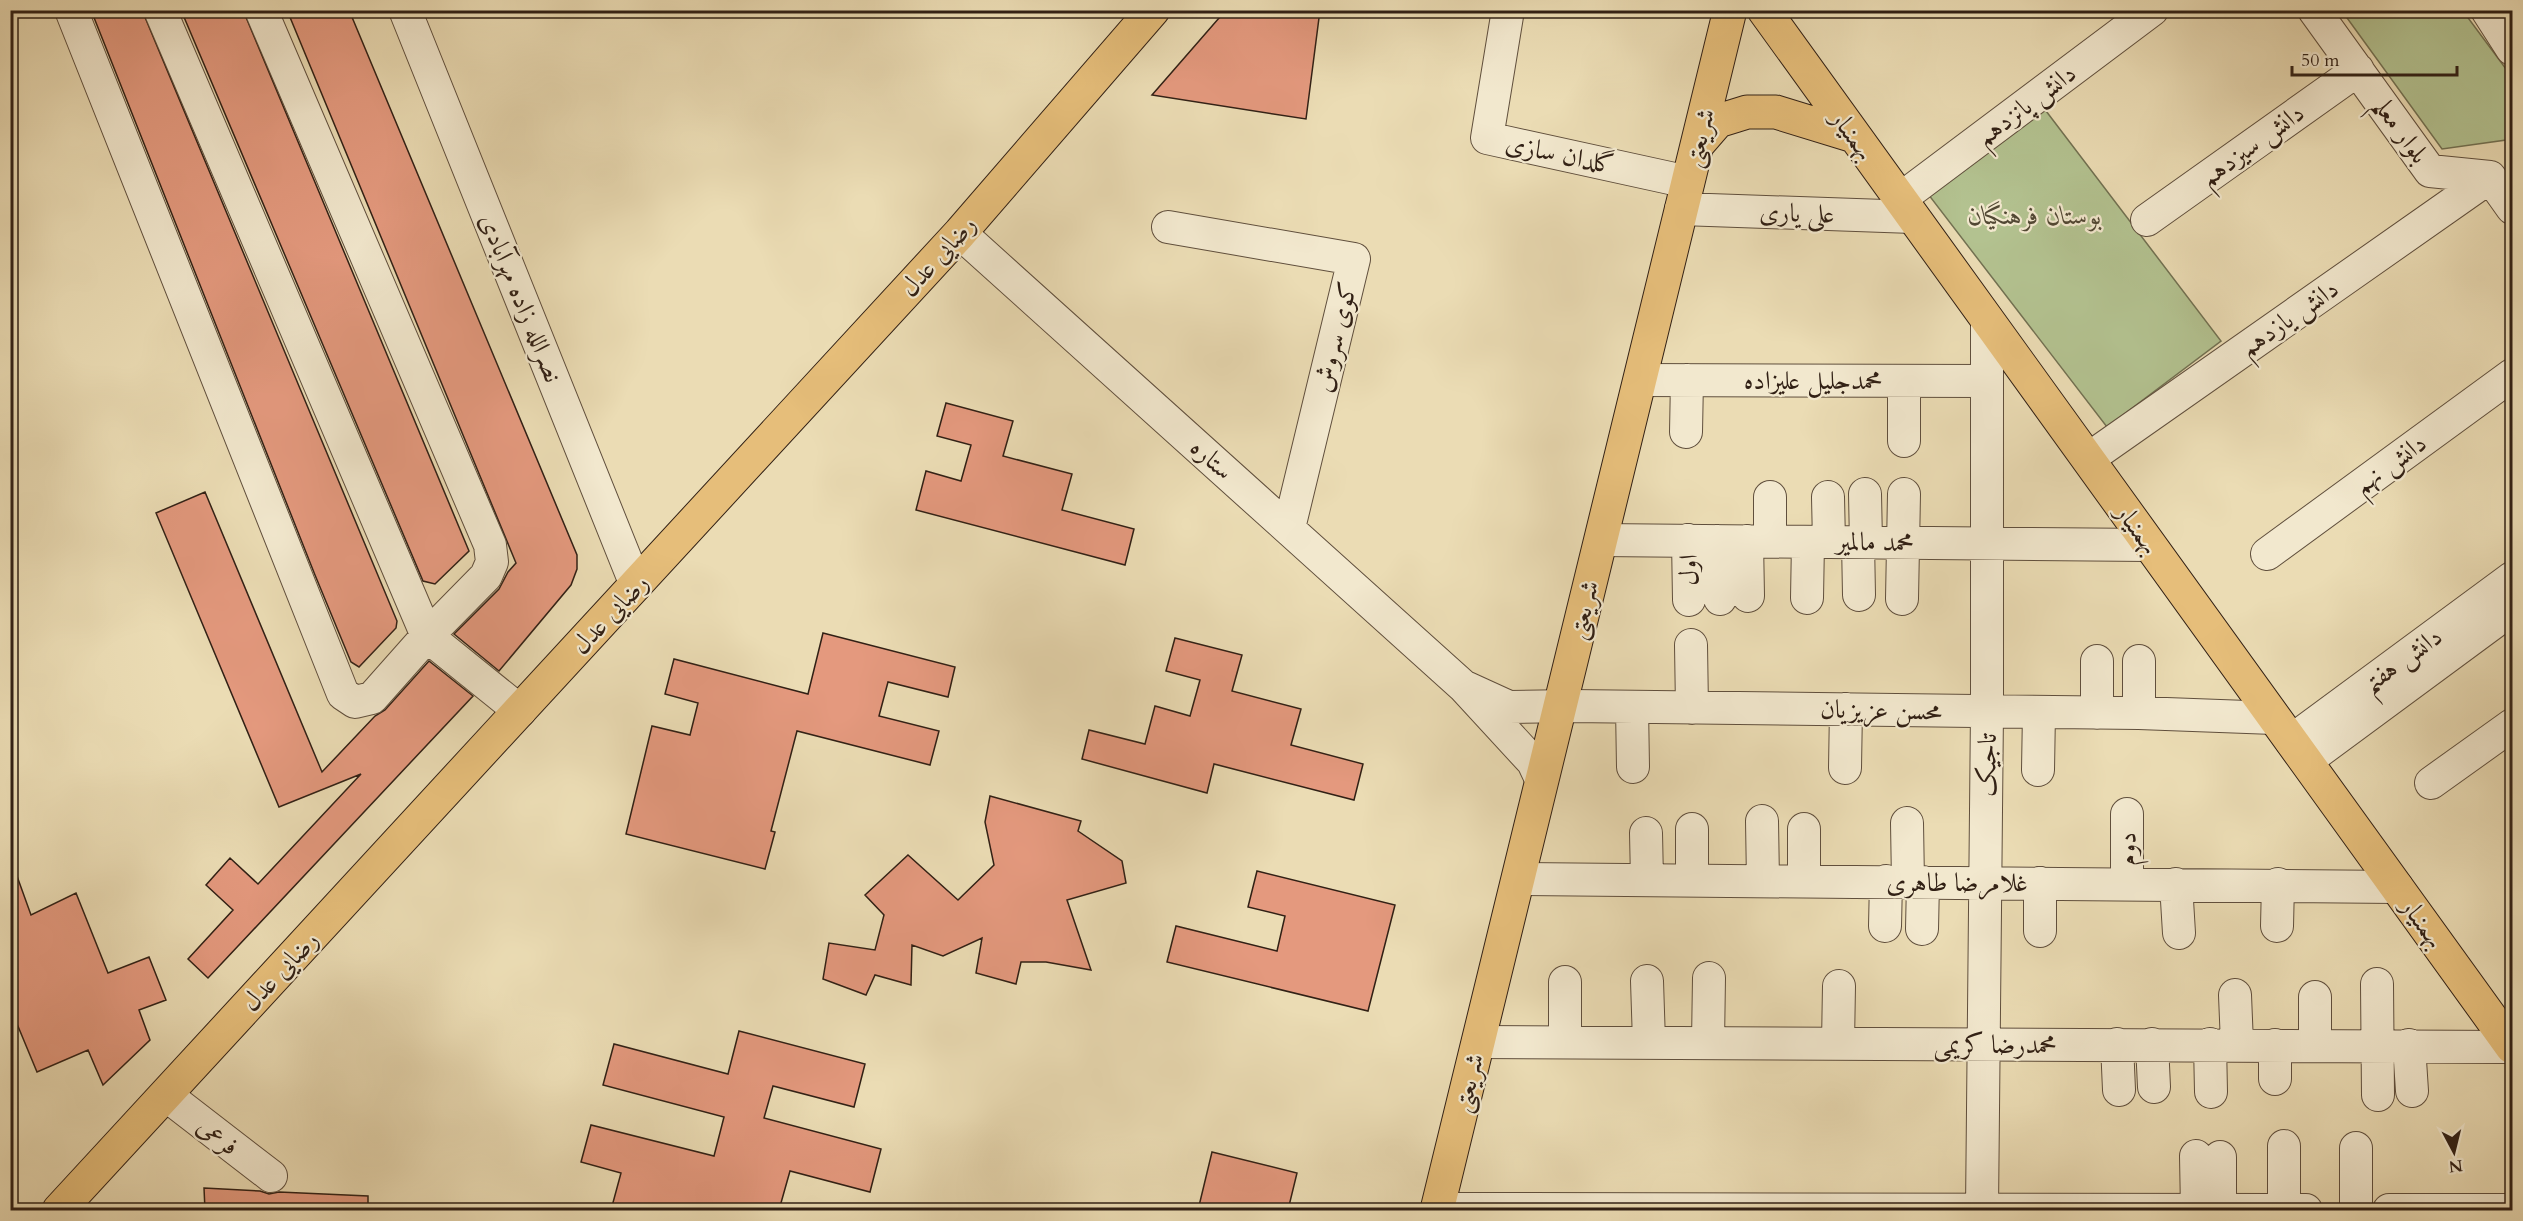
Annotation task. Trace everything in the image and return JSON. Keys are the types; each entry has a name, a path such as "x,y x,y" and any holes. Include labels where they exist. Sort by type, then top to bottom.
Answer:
{"main road":[{"name":"رضایی عدل","path":"59,1210 960,233 1153,10"},
{"name":"شریعتی","path":"1443,1210 1524,879 1541,779 1566,706 1689,201 1708,133 1730,10"},
{"name":"بهمنیار","path":"1764,10 2512,1047"},
{"path":"1708,133 1748,112 1776,112 1854,136"}],"street":[{"path":"71,10 343,694 355,702 372,698 427,636 486,576 492,562 490,545 261,10"},
{"path":"160,10 427,636 520,711"},
{"name":"نصرالله زاده مهرآبادی","path":"405,10 636,585"},
{"name":"گلدان سازی","path":"1508,10 1487,138 1689,201"},
{"path":"1708,133 1745,10"},
{"name":"دانش پانزدهم","path":"1906,208 2152,10"},
{"name":"بلوار معلم","path":"2314,10 2430,171 2490,177"},
{"path":"2487,10 2512,49"},
{"name":"دانش سیزدهم","path":"2147,220 2358,69"},
{"path":"2490,177 2512,208"},
{"name":"دانش یازدهم","path":"2088,459 2490,177"},
{"name":"علی یاری","path":"1689,201 1906,208"},
{"name":"کوی سروش","path":"1168,227 1354,260 1289,528"},
{"name":"ستاره","path":"960,233 1463,686 1533,762 1541,779"},
{"name":"تاجیک","path":"1982,1210 1988,543 1987,320"},
{"name":"دانش نهم","path":"2267,554 2512,375"},
{"name":"محمدجلیل علیزاده","path":"1647,380 1987,381"},
{"path":"1686,432 1687,380"},
{"path":"1904,381 1904,441"},
{"path":"1902,599 1914,543 1914,492"},
{"path":"1807,598 1865,494"},
{"path":"1734,597 1731,541 1770,497"},
{"path":"1828,497 1858,595"},
{"name":"محمد مالمیر","path":"1607,540 2150,545"},
{"name":"اول","path":"1689,600 1731,541"},
{"name":"دانش هفتم","path":"2291,740 2512,578"},
{"name":"دانش هفتم","path":"2291,740 2512,609"},
{"path":"1691,645 1692,708"},
{"path":"2097,661 2097,712"},
{"path":"2139,661 2139,713"},
{"name":"ستاره","path":"1463,686 1509,707 1566,706"},
{"path":"1524,879 1566,706"},
{"name":"محسن عزیزیان","path":"1566,706 2139,713 2291,740"},
{"path":"1632,707 1633,767"},
{"path":"1845,768 1846,709"},
{"path":"2038,770 2040,712"},
{"path":"2431,783 2512,724"},
{"name":"دوم","path":"2127,814 2127,883"},
{"path":"1762,821 1763,881"},
{"path":"1907,824 1906,881 1922,929"},
{"path":"1698,880 1699,829"},
{"path":"1804,829 1804,881"},
{"path":"1646,833 1647,880"},
{"name":"غلامرضا طاهری","path":"1524,879 2278,884 2397,887"},
{"path":"1885,926 1906,881"},
{"path":"2040,883 2040,931"},
{"path":"2176,884 2179,933"},
{"path":"2277,926 2278,884"},
{"path":"1708,1042 1709,978"},
{"path":"1647,981 1649,1042"},
{"path":"1564,982 1565,1042"},
{"path":"2377,984 2378,1095"},
{"path":"1838,1043 1839,986"},
{"path":"2211,1092 2235,995"},
{"path":"2315,997 2315,1045"},
{"name":"محمدرضا کریمی","path":"1484,1041 2512,1047"},
{"path":"2117,1044 2119,1090"},
{"path":"2152,1044 2154,1087"},
{"path":"2275,1045 2275,1079"},
{"path":"2409,1045 2412,1091"},
{"name":"فرعی","path":"166,1095 271,1176"},
{"path":"2284,1146 2284,1210"},
{"path":"2356,1148 2356,1210"},
{"path":"2197,1210 2208,1156 2220,1210"},
{"path":"1443,1210 2307,1210"},
{"path":"2389,1210 2512,1210"}],"green space":[{"path":"2342,11 2463,11 2512,77 2506,140 2442,149"},
{"name":"بوستان فرهنگیان","path":"2043,107 2221,341 2107,427 1928,194"}],"building":[{"path":"91,10 142,10 397,621 396,628 359,667 351,662 315,575"},
{"path":"181,10 243,10 469,551 435,584 423,581"},
{"path":"287,10 349,10 577,555 577,569 571,585 499,671 454,634 499,589 516,563"},
{"path":"1226,10 1320,10 1306,119 1152,95"},
{"path":"946,403 1013,421 1003,456 1072,474 1062,510 1134,529 1125,565 916,510 926,471 961,481 971,445 937,436"},
{"path":"205,492 322,772 375,716 385,710 429,661 473,696 208,978 188,959 233,910 206,885 230,858 258,884 361,774 279,807 156,513"},
{"path":"823,633 955,667 948,697 888,682 879,716 939,731 930,765 797,731 771,831 775,832 765,869 626,834 652,726 690,735 698,703 665,694 674,659 808,694"},
{"path":"1175,638 1242,655 1232,691 1301,709 1291,745 1363,764 1354,800 1214,764 1207,793 1082,759 1089,730 1145,744 1155,706 1190,716 1200,680 1166,671"},
{"path":"990,796 1081,821 1078,831 1122,861 1126,883 1067,900 1091,970 1046,962 1021,962 1016,984 976,973 982,938 943,956 912,945 911,985 875,975 866,995 823,979 829,943 875,950 884,915 865,895 908,855 958,900 994,865 985,822"},
{"path":"10,865 13,865 31,915 76,893 108,973 149,957 166,1000 139,1010 150,1040 103,1085 88,1050 37,1072 10,1007"},
{"path":"1257,871 1395,905 1368,1011 1167,962 1176,926 1277,951 1285,916 1248,907"},
{"path":"739,1031 865,1064 854,1107 773,1086 764,1118 881,1149 870,1192 790,1171 779,1210 611,1210 621,1173 581,1162 591,1125 714,1156 724,1117 603,1085 614,1044 728,1074"},
{"path":"1212,1152 1297,1173 1288,1210 1198,1210"},
{"path":"204,1188 260,1191 269,1194 279,1192 368,1196 368,1210 205,1210"}]}
